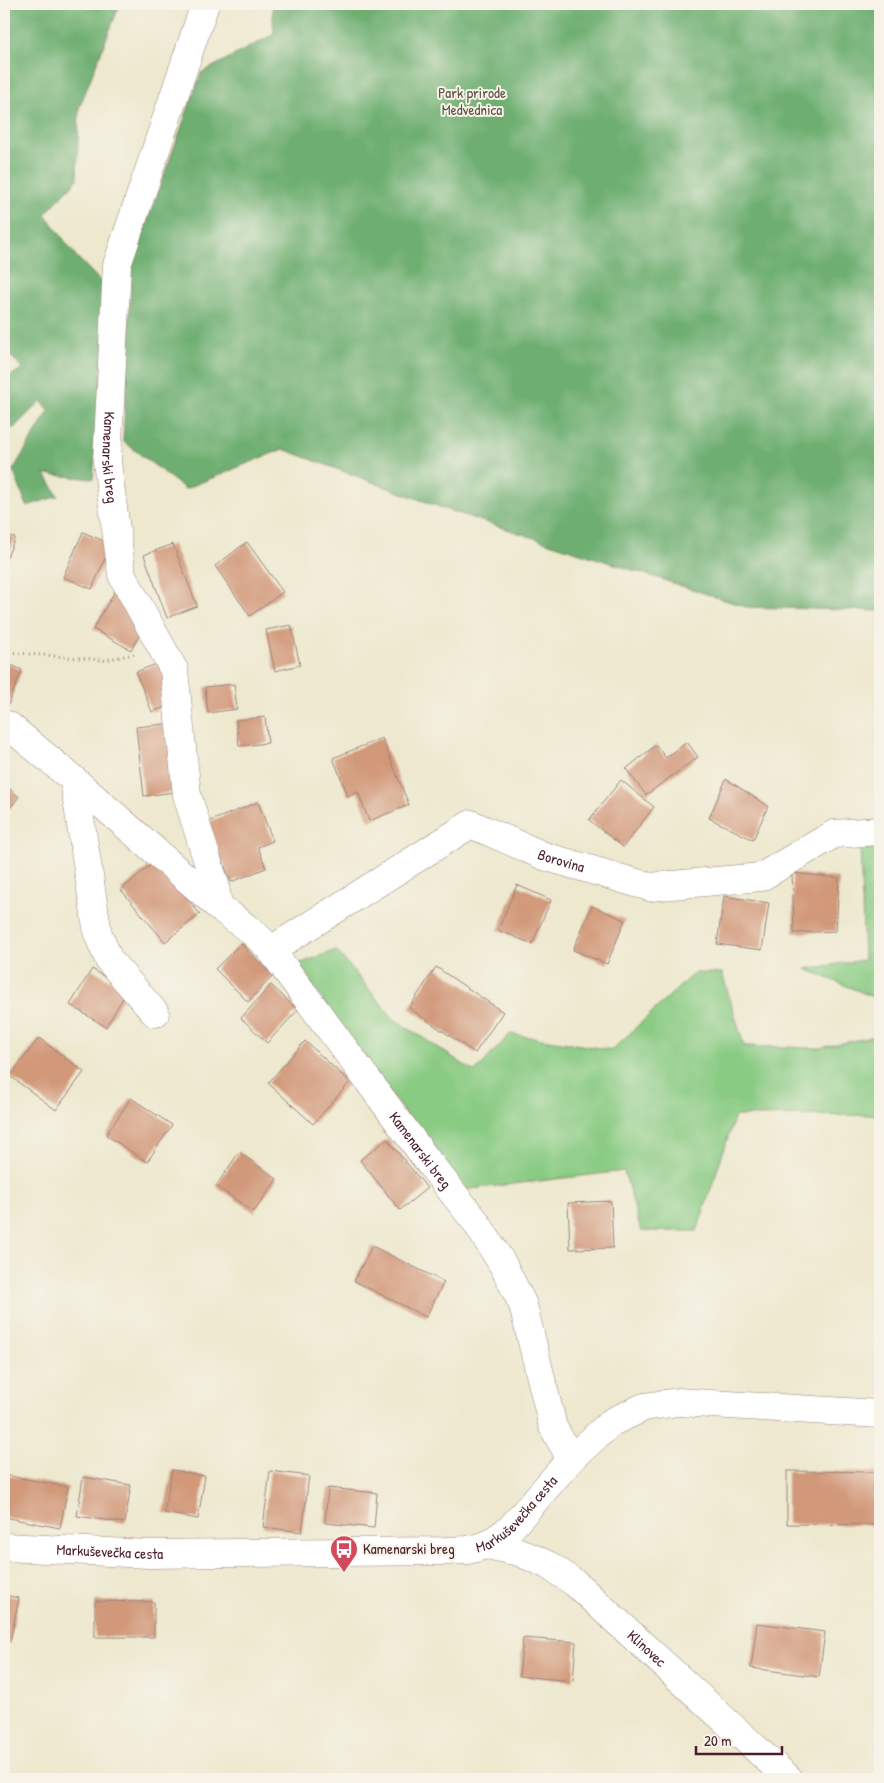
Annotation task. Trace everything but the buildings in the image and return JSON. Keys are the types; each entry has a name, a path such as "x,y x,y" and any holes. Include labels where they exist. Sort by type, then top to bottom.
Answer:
{"street":[{"name":"Kamenarski breg","path":"205,4 117,265 107,462 122,575 174,670 187,795 215,885 218,906"},
{"name":"Kamenarski breg","path":"4,724 9,726 74,780 218,906 255,934 270,950 430,1164 476,1222 503,1265 523,1305 553,1427 571,1459"},
{"path":"74,780 98,934 109,960 155,1013"},
{"name":"Borovina","path":"270,950 471,824 544,856 650,887 761,877 834,834 880,831"},
{"name":"Markuševečka cesta","path":"4,1547 149,1554 445,1552 468,1550 487,1545 510,1530 571,1459 612,1422 644,1407 678,1402 880,1414"},
{"name":"Klinovec","path":"487,1545 519,1552 548,1565 575,1583 789,1779"}],"path":[{"path":"4,652 104,660 162,649"}],"green space":[{"path":"4,4 120,4 79,108 77,180 45,214 76,256 108,289 93,479 45,474 58,496 27,506 13,470 49,411 41,401 13,429 4,419 4,380 23,368 4,350"},
{"name":"Park prirode Medvednica","path":"272,4 880,4 880,611 746,607 445,509 283,449 185,489 123,441 132,264 201,73 274,34"},
{"path":"880,846 880,1000 806,969 864,960 860,847"},
{"path":"336,950 394,1019 475,1072 510,1034 612,1050 694,973 722,973 744,1046 820,1048 880,1035 880,1115 735,1116 697,1231 641,1231 624,1171 462,1190 347,1036 299,964"}],"place":[{"name":"Kamenarski breg","path":"344,1573"}]}
